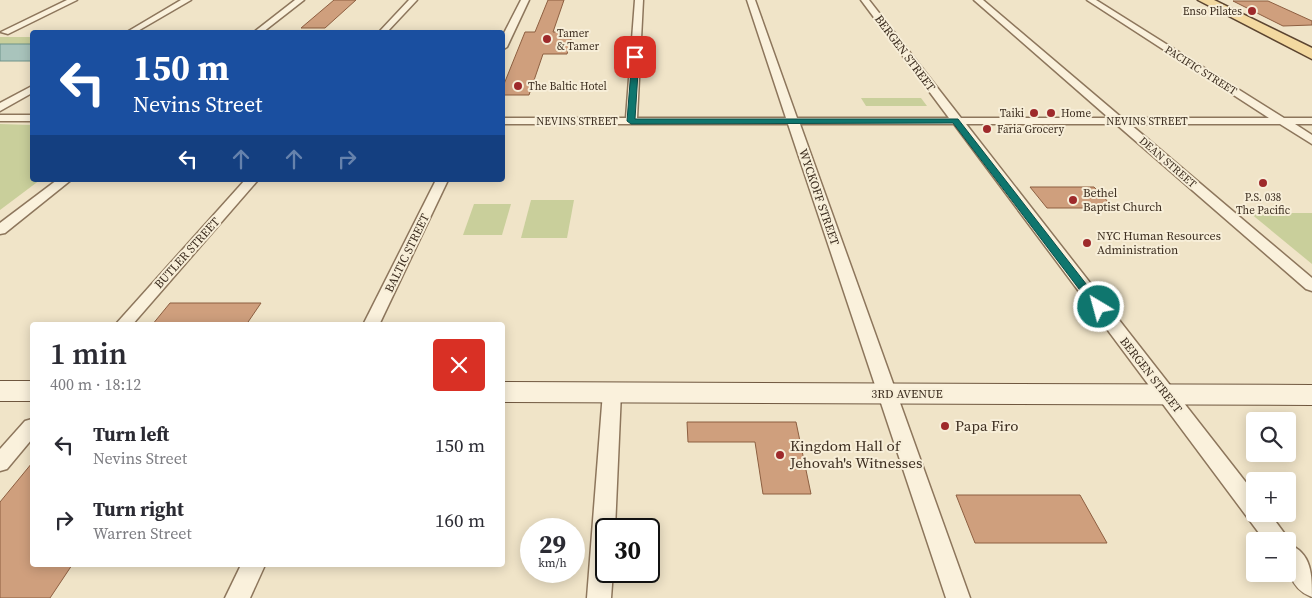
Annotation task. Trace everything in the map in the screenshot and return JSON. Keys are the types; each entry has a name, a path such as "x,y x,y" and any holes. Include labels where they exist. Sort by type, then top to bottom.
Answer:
{"main road":[{"path":"1204,0 1312,54"},
{"path":"0,391 30,391"},
{"name":"3RD AVENUE","path":"505,392 1312,395"}],"street":[{"path":"4,32 74,0"},
{"path":"134,30 187,0"},
{"path":"261,30 300,0"},
{"path":"386,30 413,0"},
{"path":"505,41 525,0"},
{"path":"631,121 639,0"},
{"name":"WYCKOFF STREET","path":"751,0 958,598"},
{"name":"BERGEN STREET","path":"865,0 955,121 1246,499"},
{"name":"DEAN STREET","path":"978,0 1312,286"},
{"name":"PACIFIC STREET","path":"1091,0 1312,140"},
{"path":"0,108 30,90"},
{"path":"0,118 30,118"},
{"name":"NEVINS STREET","path":"505,121 1312,121"},
{"path":"0,230 62,182"},
{"name":"BUTLER STREET","path":"126,322 250,182"},
{"name":"BALTIC STREET","path":"372,322 441,182"},
{"path":"599,598 612,392"},
{"path":"0,463 30,428"},
{"name":"BERGEN STREET","path":"1264,522 1271,532"},
{"path":"1296,565 1312,586"},
{"path":"237,598 252,567"}],"green space":[{"path":"0,37 30,37 30,44 0,44"},
{"path":"861,98 921,98 927,106 866,106"},
{"path":"0,124 30,125 30,182 37,182 0,210"},
{"path":"531,200 574,200 567,238 521,238"},
{"path":"474,204 511,204 502,235 463,235"},
{"path":"1250,213 1312,213 1312,264"}],"water":[{"path":"0,44 30,44 30,61 0,61"}],"building":[{"path":"334,0 356,0 325,28 301,28"},
{"path":"548,0 564,0 553,32 573,32 567,54 543,54 529,95 505,95 505,82 525,32 535,32"},
{"path":"1233,1 1268,1 1312,21 1312,25 1283,26"},
{"name":"Bethel Baptist Church","path":"1030,187 1094,187 1114,208 1047,208"},
{"path":"170,303 261,303 248,322 154,322"},
{"name":"Kingdom Hall of Jehovah's Witnesses","path":"687,422 796,422 811,494 763,494 755,442 688,442"},
{"path":"30,465 30,567 71,567 50,598 0,598 0,502"},
{"path":"956,495 1080,495 1107,543 975,543"}],"place":[{"name":"Enso Pilates","path":"1252,11"},
{"name":"Tamer & Tamer","path":"547,39"},
{"name":"The Baltic Hotel","path":"518,86"},
{"name":"Taiki","path":"1034,113"},
{"name":"Home","path":"1051,113"},
{"name":"Faria Grocery","path":"987,129"},
{"name":"P.S. 038 The Pacific","path":"1263,183"},
{"name":"Bethel Baptist Church","path":"1073,200"},
{"name":"NYC Human Resources Administration","path":"1087,243"},
{"name":"Papa Firo","path":"945,426"},
{"name":"Kingdom Hall of Jehovah's Witnesses","path":"780,455"}],"route":[{"path":"635,57 631,121 955,121 1099,307"}]}
